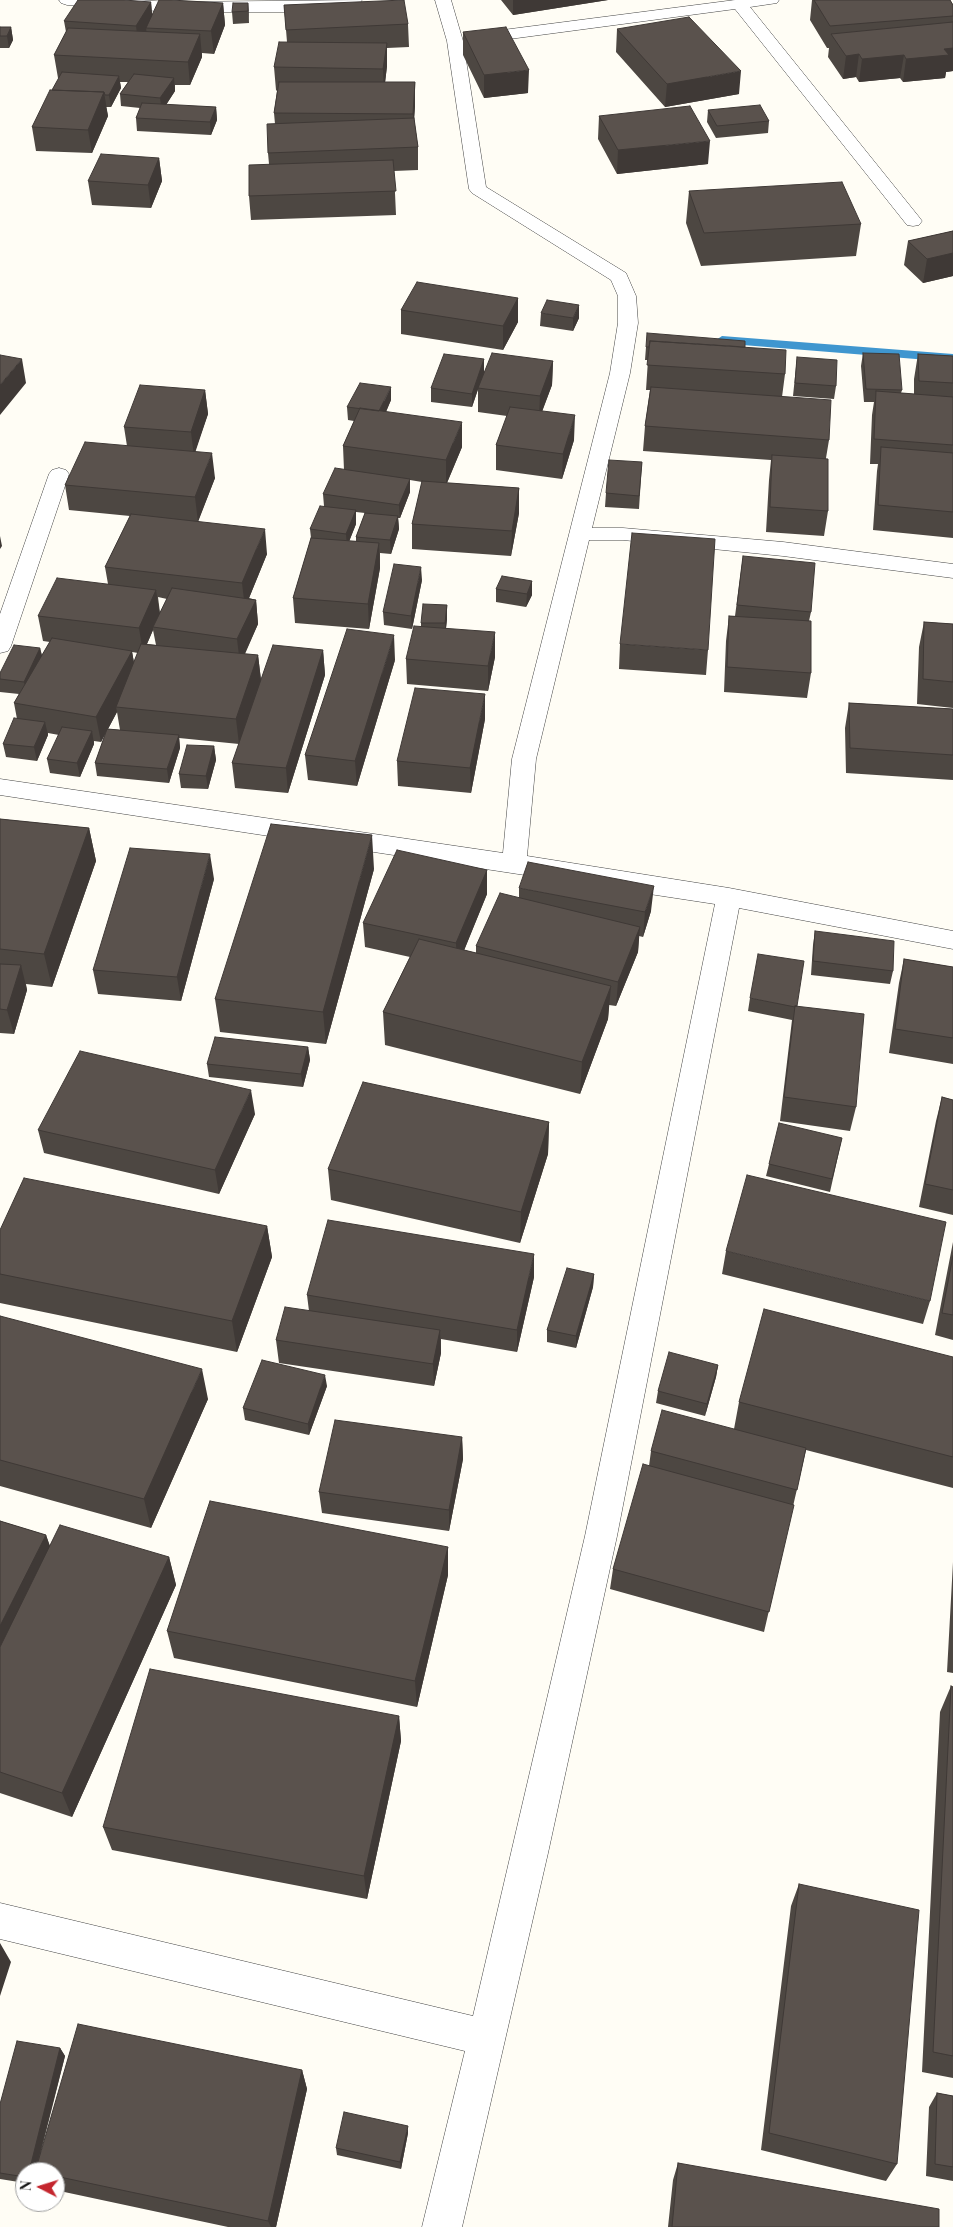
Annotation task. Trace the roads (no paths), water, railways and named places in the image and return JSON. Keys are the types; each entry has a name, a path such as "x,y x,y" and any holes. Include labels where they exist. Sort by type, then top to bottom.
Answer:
{"street":[{"path":"67,0 172,7 292,7 354,0"},
{"path":"443,0 455,42 478,189 619,277 628,296 628,323 620,373 524,759 514,864"},
{"path":"455,42 772,0"},
{"path":"738,4 913,221"},
{"path":"0,646 59,474"},
{"path":"580,534 624,534 783,549 953,571"},
{"path":"0,787 729,897 953,940"},
{"path":"442,2227 601,1536 729,897"},
{"path":"0,1921 487,2038"}],"waterway":[{"path":"722,340 953,358"}]}
